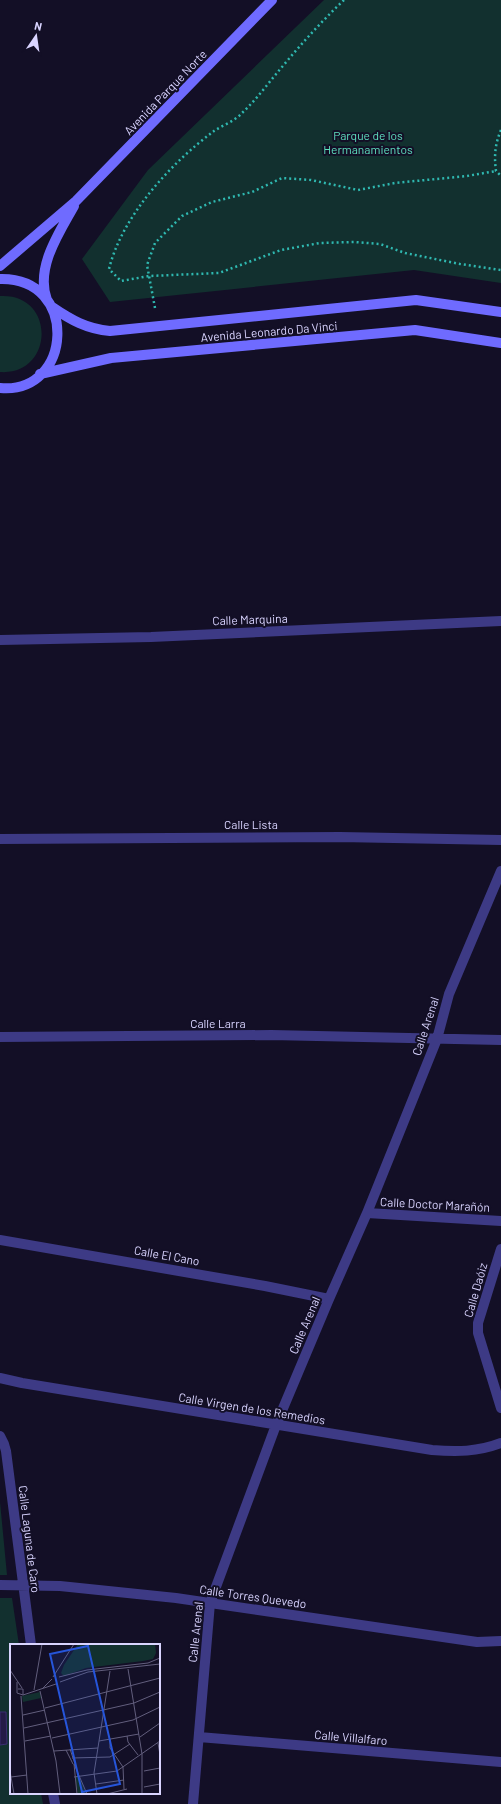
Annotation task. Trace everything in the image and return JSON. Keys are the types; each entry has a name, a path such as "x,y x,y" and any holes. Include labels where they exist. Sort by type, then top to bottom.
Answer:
{"street":[{"name":"Avenida Parque Norte","path":"0,266 76,201 272,0"},
{"name":"Avenida Parque Norte","path":"40,374 49,364 57,346 58,326 44,288 48,257 56,238 76,201"},
{"name":"Avenida Leonardo Da Vinci","path":"0,279 24,283 34,288 49,304 72,321 93,329 116,331 416,300 501,312"},
{"name":"Avenida Leonardo Da Vinci","path":"40,374 111,358 415,330 501,343"},
{"path":"0,388 19,386 40,374"},
{"name":"Calle Marquina","path":"0,640 151,637 501,621"},
{"name":"Calle Lista","path":"0,838 332,837 501,840"},
{"name":"Calle Arenal","path":"193,1804 210,1603 276,1425 367,1213 437,1039 449,994 501,871"},
{"name":"Calle Larra","path":"0,1037 270,1036 501,1040"},
{"name":"Calle Doctor Marañón","path":"367,1213 501,1221"},
{"name":"Calle El Cano","path":"0,1240 265,1286 329,1299"},
{"name":"Calle Daóiz","path":"501,1249 478,1323 478,1333 501,1408"},
{"name":"Calle Virgen de los Remedios","path":"0,1378 22,1383 276,1425 453,1452 480,1449 501,1443"},
{"name":"Calle Laguna de Caro","path":"0,1434 6,1451 22,1585 31,1644"},
{"name":"Calle Torres Quevedo","path":"0,1585 68,1587 176,1598 477,1642 501,1641"},
{"name":"Calle Villalfaro","path":"199,1737 501,1762"},
{"path":"53,1794 55,1804"}],"path":[{"path":"344,0 312,32 241,115 214,131 158,181 135,213 113,254 109,269 120,281 149,276 219,273 281,250 320,243 354,242 380,244 405,253 460,264 501,270"},
{"path":"501,130 496,143 494,159 496,171 501,176"},
{"path":"156,326 154,297 147,265 155,243 182,216 212,202 252,192 282,178 311,180 358,190 395,183 466,176 496,171"}],"green space":[{"name":"Parque de los Hermanamientos","path":"324,0 501,0 501,283 414,270 110,302 82,259 148,170"},
{"path":"0,296 19,299 32,307 39,320 42,334 39,349 31,361 18,370 0,372"},
{"path":"0,1502 7,1575 0,1575"},
{"path":"0,1598 12,1598 19,1644 10,1644 10,1794 41,1794 43,1804 0,1804"}],"building":[{"path":"0,1712 6,1712 7,1744 0,1745"}]}
